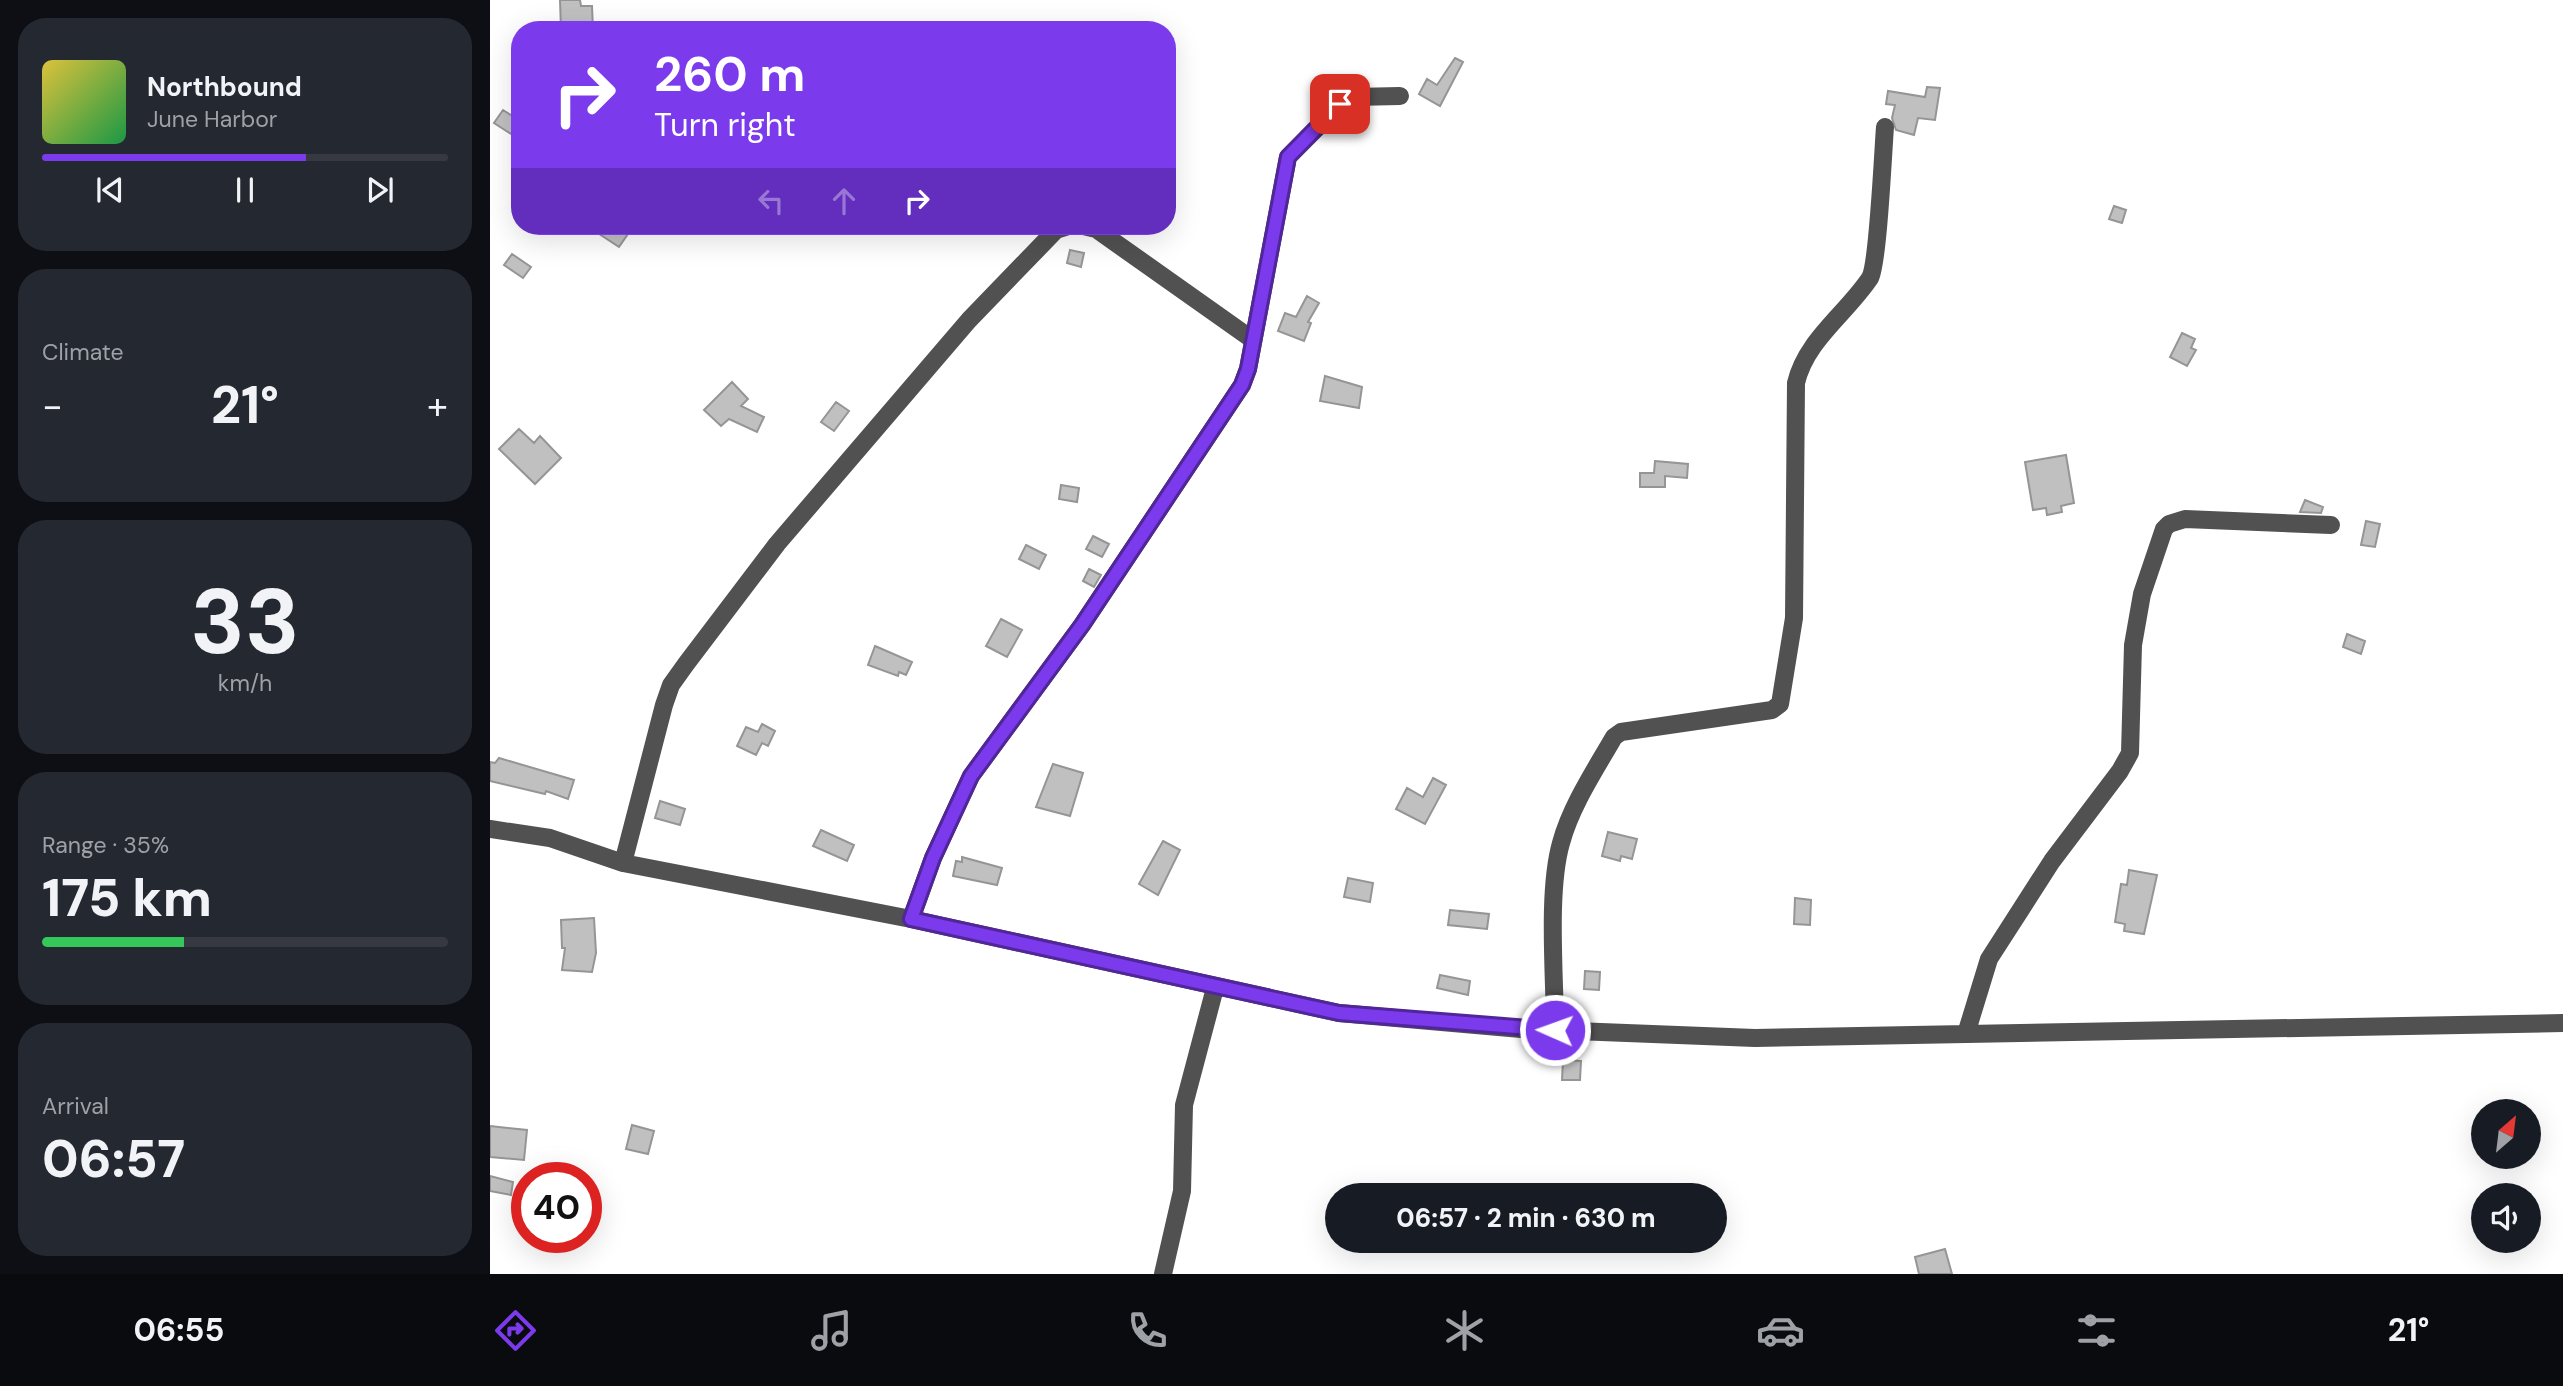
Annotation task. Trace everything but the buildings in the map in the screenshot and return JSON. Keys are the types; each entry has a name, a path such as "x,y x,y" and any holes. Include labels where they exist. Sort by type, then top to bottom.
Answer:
{"street":[{"path":"911,919 933,858 971,776 1082,625 1242,385 1254,340 1288,157 1340,104 1353,97 1401,96"},
{"path":"1555,1030 1555,901 1561,843 1584,790 1614,737 1621,732 1772,710 1780,704 1794,618 1796,383 1801,365 1812,347 1874,268 1885,127"},
{"path":"623,863 671,685 777,544 969,320 1051,235"},
{"path":"1105,235 1254,340"},
{"path":"1966,1034 1989,958 2052,860 2120,771 2130,753 2133,645 2143,594 2164,529 2169,524 2185,519 2331,525"},
{"path":"490,829 550,838 623,863 911,919 1339,1013 1555,1030 1755,1038 2563,1023"},
{"path":"1163,1274 1182,1191 1184,1105 1216,988"}],"route":[{"path":"1340,104 1288,157 1248,369 1242,385 1082,625 971,776 933,858 911,919 1339,1013 1555,1030"}]}
